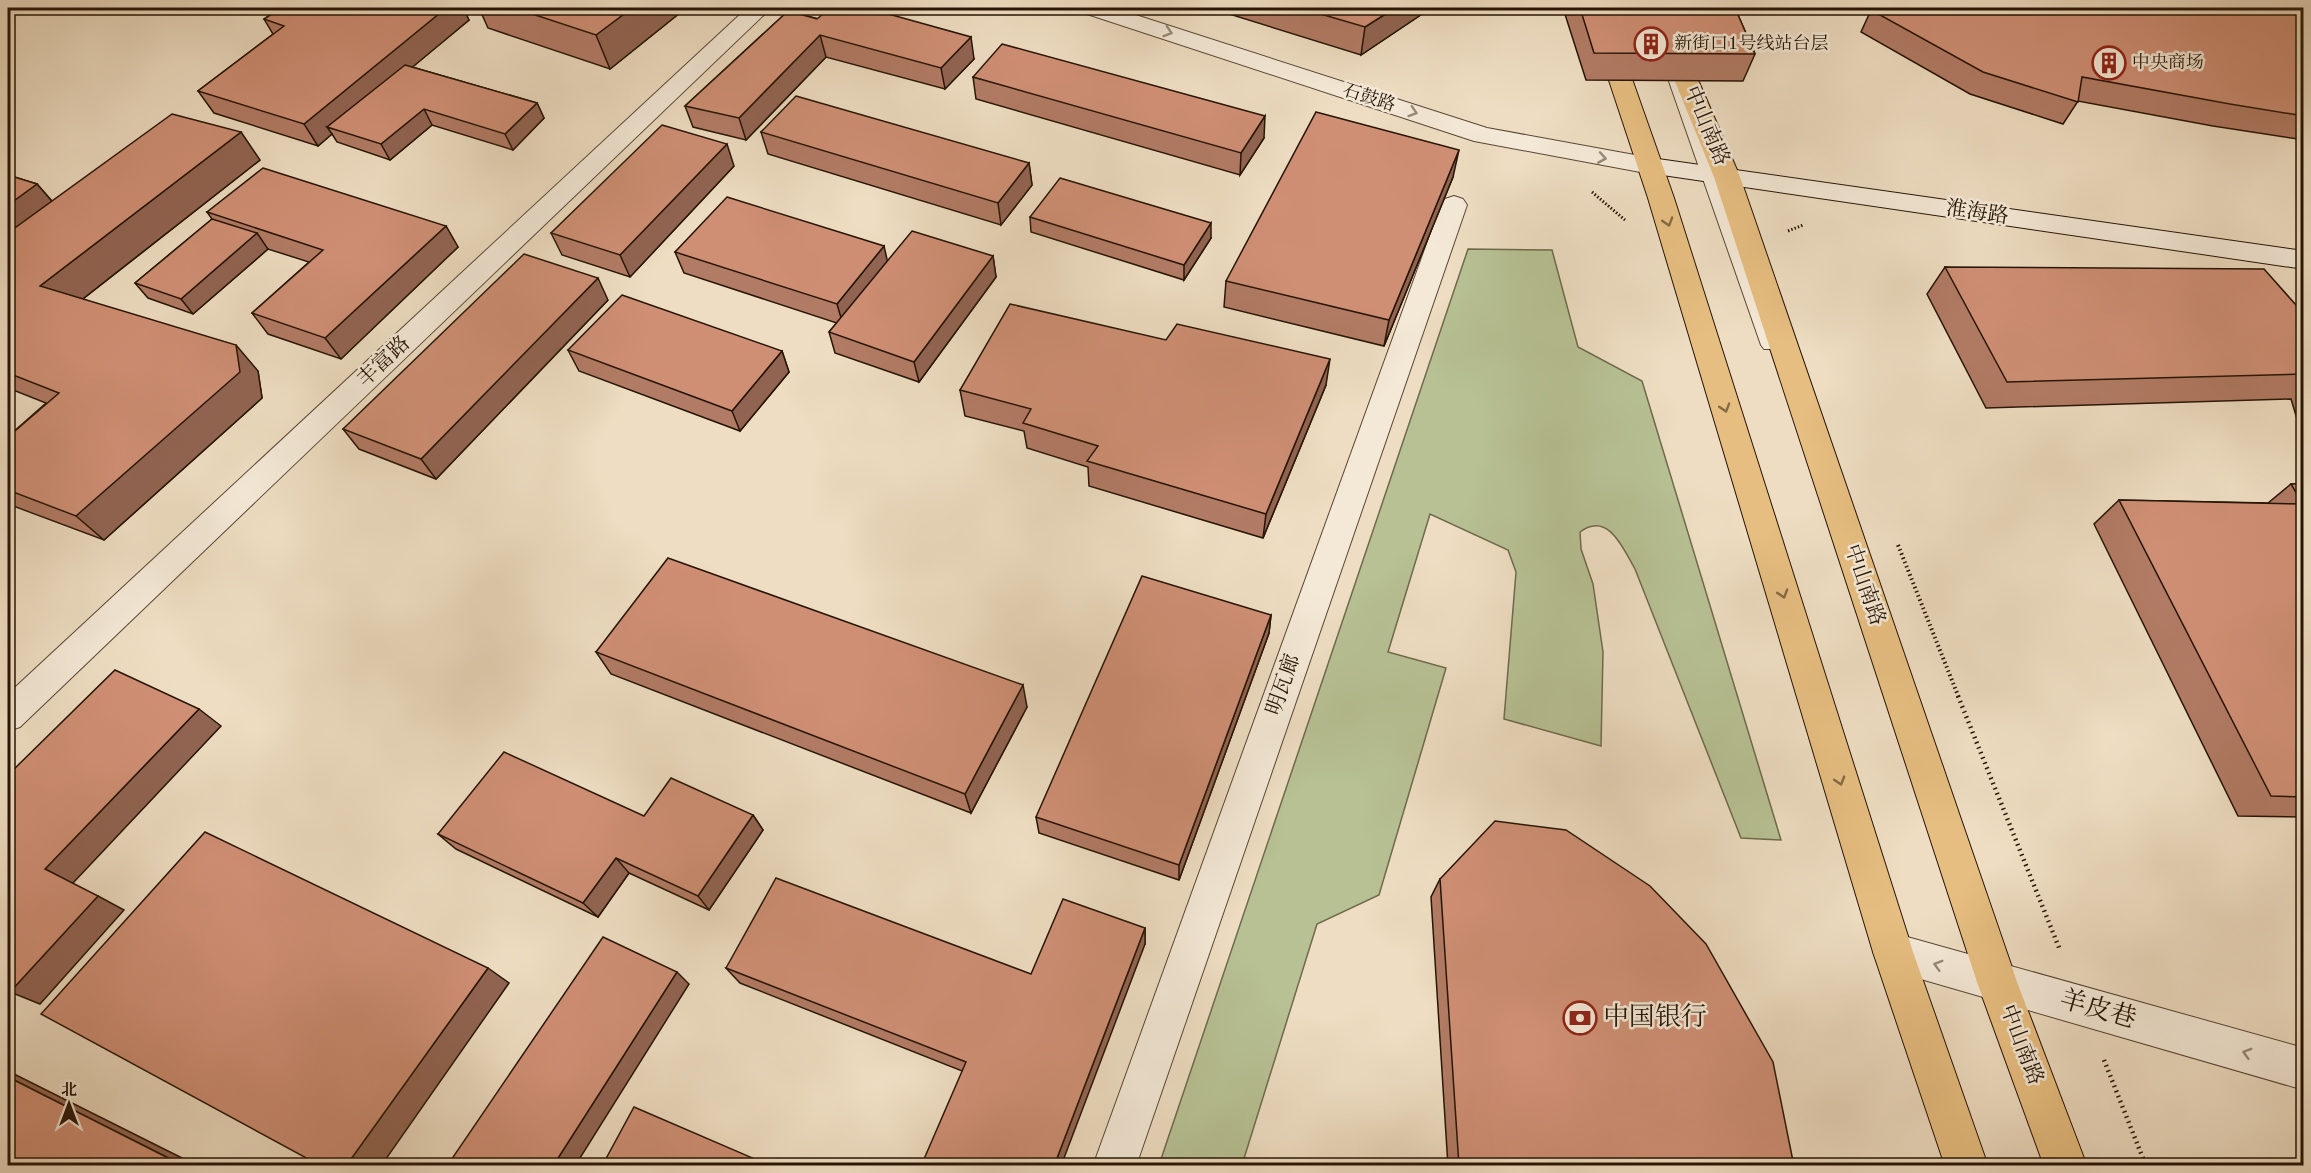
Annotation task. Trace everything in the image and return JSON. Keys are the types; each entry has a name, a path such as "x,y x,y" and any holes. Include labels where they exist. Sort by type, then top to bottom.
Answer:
{"main road":[{"path":"1596,8 1650,166 1893,952 1967,1166"},
{"name":"中山南路","path":"1656,8 1727,177 1997,982"}],"street":[{"name":"丰富路","path":"8,716 760,8"},
{"name":"石鼓路","path":"1092,8 1483,135 1650,166"},
{"name":"淮海路","path":"1650,166 2304,260"},
{"name":"明瓦廊","path":"1114,1166 1454,205"},
{"name":"羊皮巷","path":"1893,952 2304,1069"}],"lane":[{"path":"1649,8 1997,982 2066,1166"}],"path":[{"path":"1785,234 1808,224"},
{"path":"1898,544 2146,1166"}],"green space":[{"path":"1468,249 1552,250 1578,347 1642,381 1781,840 1741,838 1635,569 1614,535 1599,526 1580,532 1581,549 1593,584 1603,652 1601,746 1504,719 1516,572 1508,550 1430,514 1388,652 1446,668 1379,895 1317,924 1242,1165 1159,1165"}],"building":[{"path":"281,8 446,8 304,124 198,91 284,26 264,19"},
{"path":"514,8 632,8 596,35"},
{"path":"830,8 867,8 971,37 941,68 820,35 739,118 685,106 788,11 817,19"},
{"path":"1300,8 1395,8 1365,27"},
{"path":"1580,8 1735,8 1755,54 1594,53"},
{"name":"中央商场","path":"1878,8 2304,8 2304,116 2082,77 2078,102 1983,72 1871,10"},
{"path":"1002,44 1265,116 1241,153 973,77"},
{"path":"405,65 537,103 505,134 424,109 381,144 327,127"},
{"path":"796,96 1029,163 998,203 761,132"},
{"path":"1316,112 1459,150 1389,320 1226,281"},
{"path":"172,114 241,132 40,286 236,345 240,372 76,516 8,490 8,437 59,393 8,373 8,233"},
{"path":"662,125 727,144 620,255 551,233"},
{"path":"263,168 446,226 325,338 252,313 323,250 207,212"},
{"path":"8,175 37,184 8,205"},
{"path":"1060,178 1211,223 1184,265 1030,217"},
{"path":"727,197 884,246 837,304 675,252"},
{"path":"212,219 257,233 181,299 135,283"},
{"path":"912,231 993,256 914,362 829,332"},
{"path":"524,254 598,278 421,459 343,429"},
{"path":"1945,267 2264,269 2304,314 2304,374 2007,382"},
{"path":"622,295 782,351 732,411 568,350"},
{"path":"1010,304 1166,340 1177,324 1330,359 1266,514 1087,461 1098,446 1023,423 1031,409 960,390"},
{"path":"2291,484 2304,484 2304,797 2271,796 2119,500 2303,504"},
{"path":"668,558 1023,685 965,794 596,652"},
{"path":"1142,576 1271,615 1179,865 1036,817"},
{"path":"115,670 199,709 45,869 98,896 10,992 8,990 8,775"},
{"path":"504,752 644,816 671,778 753,815 698,896 616,858 583,903 438,834"},
{"name":"中国银行","path":"1495,821 1566,830 1650,886 1706,944 1773,1062 1794,1166 1459,1166 1440,879"},
{"path":"205,832 488,968 346,1166 321,1166 41,1014"},
{"path":"776,878 1031,974 1063,899 1145,928 1054,1166 921,1166 966,1062 726,968"},
{"path":"603,937 677,972 553,1166 447,1166"},
{"path":"8,1077 184,1166 8,1166"},
{"path":"634,1107 771,1166 602,1166"}],"place":[{"name":"新街口1号线站台层","path":"1651,44"},
{"name":"中央商场","path":"2109,63"},
{"name":"中国银行","path":"1580,1018"}]}
